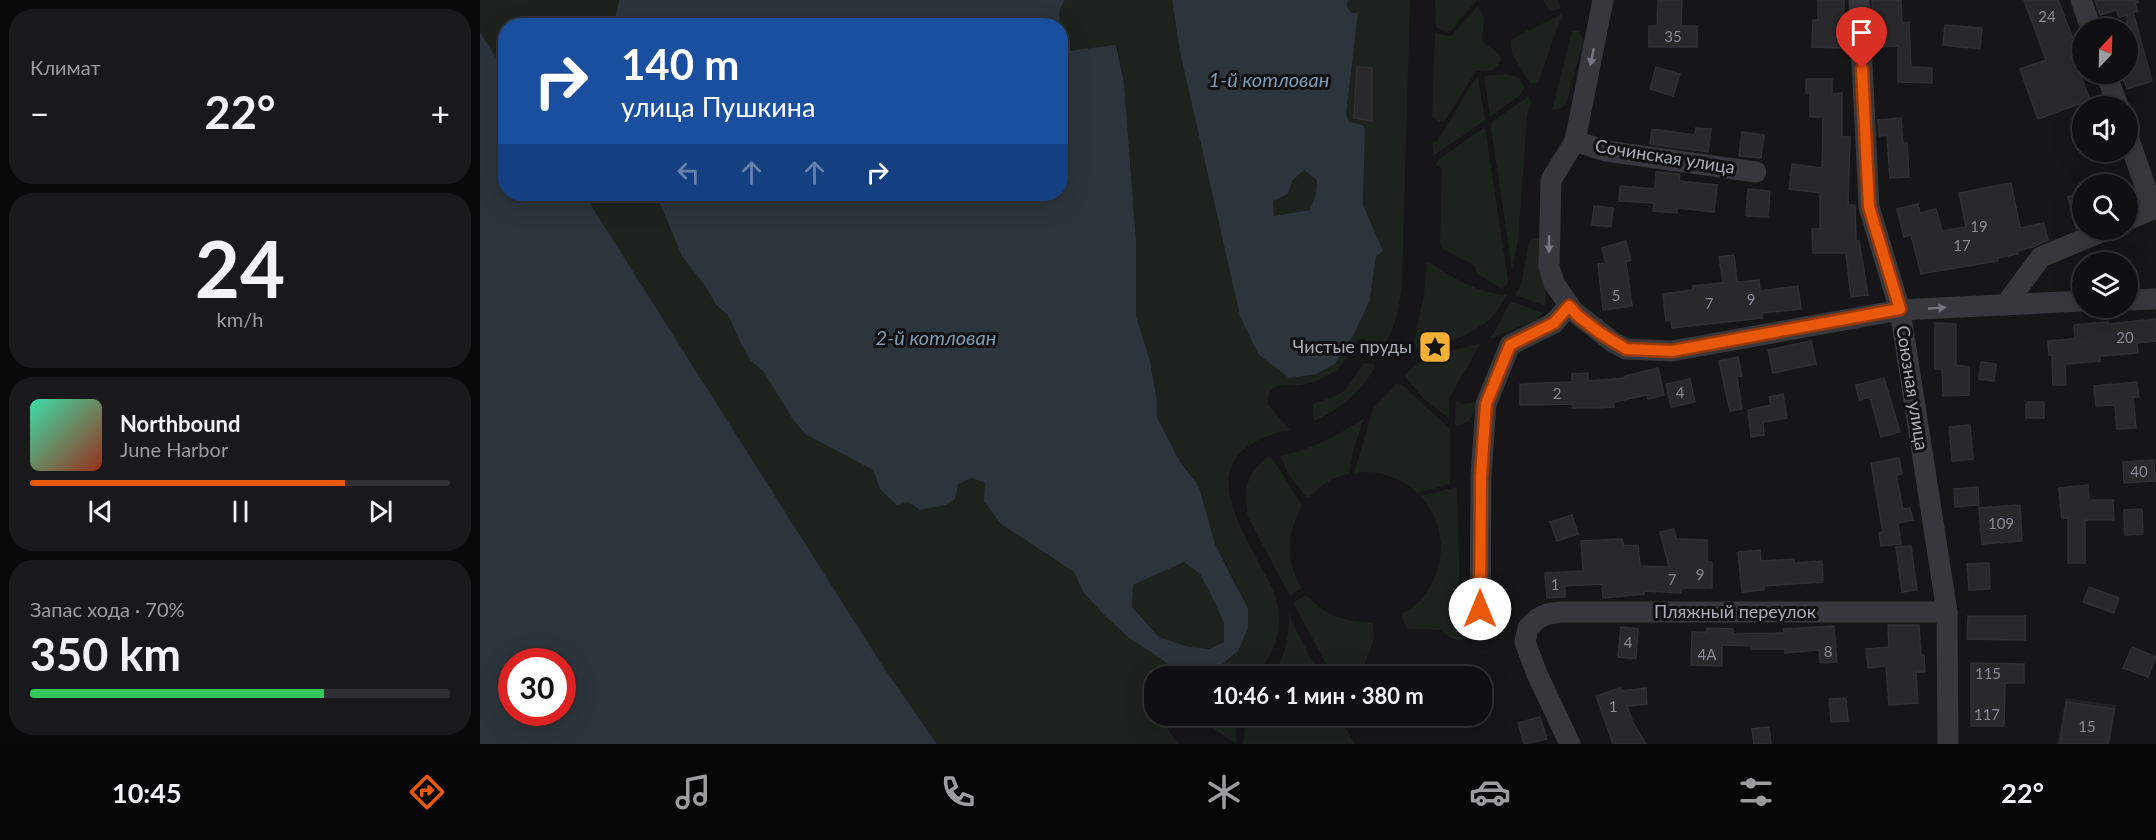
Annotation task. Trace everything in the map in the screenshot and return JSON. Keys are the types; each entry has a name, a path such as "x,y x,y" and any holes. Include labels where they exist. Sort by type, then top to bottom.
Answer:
{"street":[{"name":"Сочинская улица","path":"1573,311 1551,276 1549,214 1551,180 1575,141 1603,0"},
{"name":"Союзная улица","path":"1859,0 1869,207 1900,309 1947,612 1948,744"},
{"path":"2081,0 2087,18"},
{"name":"Сочинская улица","path":"1575,141 1606,151 1756,172"},
{"path":"2137,162 2154,208 2138,215"},
{"path":"2006,304 2041,257 2082,240"},
{"path":"2138,300 2156,299"},
{"path":"1480,631 1481,476 1486,404 1510,345 1573,311 1600,333 1626,349 1672,351 1900,309 2072,301"},
{"name":"Пляжный переулок","path":"1570,744 1537,674 1525,642 1528,628 1537,619 1547,614 1560,612 1947,612"}],"shaded area":[{"path":"480,0 619,0 615,18 498,18 498,61 480,32"},
{"path":"1065,0 1172,0 1180,52 1240,316 1316,374 1335,364 1354,334 1370,300 1376,256 1363,205 1365,129 1364,126 1349,122 1346,115 1358,14 1351,13 1347,6 1348,0 1410,0 1402,281 1398,312 1393,328 1380,356 1365,339 1358,339 1342,363 1328,375 1306,384 1273,388 1268,397 1268,405 1290,430 1262,438 1243,450 1233,464 1229,480 1230,498 1237,518 1272,587 1279,613 1278,634 1262,666 1220,666 1238,651 1236,583 1215,544 1199,487 1179,460 1157,417 1157,401 1150,361 1136,316 1136,241 1124,83 1117,46 1068,51 1068,18 1059,18 1060,9"},
{"path":"1435,0 1477,0 1451,30 1446,32 1436,27"},
{"path":"1543,0 1558,0 1560,9 1550,12"},
{"path":"1478,6 1484,18 1482,40 1498,53 1500,60 1493,70 1476,71 1445,120 1439,122 1432,116 1435,33 1451,36"},
{"path":"1562,14 1538,83 1530,83 1512,54 1511,41"},
{"path":"1572,31 1578,31 1584,39 1567,101 1562,108 1552,110"},
{"path":"1505,74 1519,77 1524,88 1520,95 1490,117 1484,76"},
{"path":"1478,77 1485,120 1433,156 1432,142 1437,141"},
{"path":"1529,96 1531,103 1527,116 1518,241 1512,270 1491,127 1492,122"},
{"path":"1485,127 1508,280 1502,289 1476,273 1476,266 1444,250 1440,242 1442,169 1436,165 1438,160"},
{"path":"1304,170 1317,180 1316,194 1310,210 1274,216 1273,201 1288,194 1292,181"},
{"path":"588,201 659,201 682,256 706,287 716,305 728,315 751,361 763,371 792,418 805,434 873,470 880,489 909,502 955,499 957,484 972,478 985,483 1044,553 1074,572 1083,592 1102,613 1129,638 1171,666 1144,666 1144,726 1166,726 1178,744 937,744 882,665"},
{"path":"1535,238 1541,239 1545,248 1546,306 1515,295 1521,285 1529,241"},
{"path":"1427,261 1476,288 1507,295 1493,316 1476,329 1445,344 1417,348 1414,342 1424,294"},
{"path":"1511,301 1543,313 1534,321 1491,338"},
{"path":"1481,343 1449,398 1449,418 1424,399 1406,378 1405,375 1412,368 1430,357"},
{"path":"1364,363 1375,366 1364,383 1341,406 1314,421 1315,403 1345,390"},
{"path":"1396,384 1402,385 1450,429 1450,484 1417,493 1404,483 1380,473 1354,473 1373,409"},
{"path":"1456,401 1463,404 1476,402 1470,418 1464,424 1455,426"},
{"path":"1364,418 1353,451 1349,474 1326,483 1308,499 1289,475 1280,456 1324,441"},
{"path":"1269,456 1302,505 1293,526 1290,547 1293,568 1302,588 1290,596 1248,517 1246,490 1248,483 1255,469"},
{"path":"1457,487 1460,604 1471,599 1471,637 1459,640 1451,638 1441,630 1407,629 1401,614 1421,600 1430,588 1439,561 1441,547 1436,520 1420,496"},
{"path":"1184,562 1200,574 1224,623 1224,642 1209,649 1189,647 1159,637 1132,607 1133,585"},
{"path":"1306,595 1336,617 1373,623 1374,639 1364,666 1328,666 1293,603"},
{"path":"1289,611 1292,622 1315,666 1278,666 1286,643"},
{"path":"2066,698 2116,705 2110,744 2057,744"},
{"path":"1210,726 1237,726 1236,744"},
{"path":"1245,726 1345,726 1354,744 1243,744"}],"water":[{"path":"619,0 1065,0 1060,9 1059,18 615,18"},
{"name":"1-й котлован","path":"1172,0 1348,0 1347,6 1351,13 1358,13 1346,115 1349,122 1363,125 1365,129 1363,205 1383,251 1376,256 1370,300 1354,334 1335,364 1316,374 1289,378 1258,354 1240,316 1180,52","holes":["1304,170 1317,180 1316,194 1310,210 1274,216 1273,201 1288,194 1292,181"]},
{"path":"480,32 498,61 498,201 588,201 882,665 937,744 480,744"},
{"name":"2-й котлован","path":"1116,45 1124,83 1136,241 1136,316 1150,361 1157,401 1157,417 1179,460 1199,487 1215,544 1248,609 1248,628 1238,651 1220,666 1171,666 1129,638 1102,613 1083,592 1074,572 1001,524 984,501 985,483 972,478 958,484 955,499 945,505 920,510 909,502 897,505 880,489 873,470 805,434 792,418 763,371 751,361 728,315 716,305 706,287 682,256 659,201 1068,201 1068,51","holes":["1184,562 1200,574 1224,623 1224,642 1209,649 1189,647 1159,637 1132,607 1133,585"]}],"building":[{"path":"1658,0 1682,0 1681,26 1697,26 1697,47 1649,47 1649,26 1657,26"},
{"path":"1818,0 1844,0 1844,48 1812,47 1813,20 1818,20"},
{"path":"1872,0 1901,0 1902,23 1909,22 1911,67 1932,68 1932,83 1898,82 1898,46 1874,47"},
{"path":"2024,0 2058,0 2072,36 2072,84 2084,84 2088,96 2072,96 2072,107 2038,119 2020,69 2046,60"},
{"path":"2095,0 2137,0 2138,2 2135,3 2138,11 2133,12 2135,18 2127,18 2127,15 2119,17 2116,10 2100,15"},
{"path":"1945,25 1982,28 1980,49 1943,45"},
{"path":"2138,30 2152,81 2127,89 2125,84 2138,84"},
{"path":"1357,67 1372,68 1372,121 1354,118"},
{"path":"1656,67 1680,74 1673,96 1650,89"},
{"path":"1806,79 1832,79 1832,94 1842,93 1842,137 1850,137 1848,205 1855,205 1856,241 1859,241 1868,295 1851,297 1846,253 1813,253 1812,229 1820,229 1820,193 1789,189 1792,164 1822,168 1823,117 1810,117 1810,93 1806,93"},
{"path":"1901,118 1903,143 1907,143 1909,177 1890,178 1887,135 1879,136 1878,120"},
{"path":"1696,128 1711,129 1708,152 1650,144 1652,129 1695,135"},
{"path":"1742,132 1764,135 1761,158 1739,156"},
{"path":"1656,172 1680,174 1679,181 1717,185 1714,212 1677,208 1677,213 1653,211 1654,203 1619,201 1620,186 1655,189"},
{"path":"2011,183 2020,228 2044,223 2048,240 2017,251 2018,254 1997,258 1998,261 1921,274 1911,235 1904,237 1897,209 1918,204 1920,213 1936,209 1942,231 1966,227 1959,193"},
{"path":"1748,189 1770,191 1768,217 1746,216"},
{"path":"2072,196 2072,213 2068,197"},
{"path":"1594,206 1613,208 1611,227 1592,225"},
{"path":"1626,241 1631,260 1626,262 1632,306 1603,310 1598,264 1606,263 1602,248"},
{"path":"1734,255 1737,282 1759,280 1760,291 1798,286 1801,309 1762,313 1762,318 1672,328 1671,320 1666,321 1663,294 1693,290 1693,286 1723,283 1719,257"},
{"path":"2156,319 2156,341 2137,343 2138,353 2100,356 2100,361 2065,364 2066,385 2053,385 2052,355 2049,355 2048,341 2075,339 2074,325"},
{"path":"1935,323 1956,324 1956,365 1969,367 1969,395 1943,396 1942,369 1935,369"},
{"path":"1811,341 1816,364 1773,373 1768,350"},
{"path":"1738,357 1742,376 1737,377 1742,409 1730,411 1719,361"},
{"path":"1981,362 1996,364 1994,381 1979,379"},
{"path":"1658,368 1664,395 1648,399 1647,395 1614,402 1614,407 1573,408 1573,404 1520,405 1520,384 1572,382 1572,374 1588,373 1588,381 1625,378 1625,376"},
{"path":"1884,378 1900,432 1881,437 1870,397 1859,400 1856,385"},
{"path":"1690,379 1695,402 1671,407 1666,384"},
{"path":"2137,382 2139,397 2133,397 2136,428 2117,429 2115,405 2096,406 2094,386"},
{"path":"1783,394 1787,418 1763,422 1764,435 1751,437 1748,410 1771,405 1769,397"},
{"path":"2026,402 2044,402 2044,418 2026,418"},
{"path":"1970,425 1973,459 1952,461 1949,427"},
{"path":"1899,458 1902,474 1896,475 1903,509 1910,508 1913,520 1898,523 1901,544 1881,546 1879,533 1883,532 1871,463"},
{"path":"2154,460 2155,481 2124,483 2123,462"},
{"path":"2088,485 2089,500 2113,500 2114,520 2085,520 2085,563 2068,563 2068,518 2062,519 2059,488"},
{"path":"1978,487 1979,505 1955,507 1954,489"},
{"path":"2020,505 2022,541 1982,544 1979,508"},
{"path":"2142,509 2143,534 2125,535 2124,510"},
{"path":"1572,515 1578,534 1557,541 1550,522"},
{"path":"1674,529 1676,539 1707,540 1707,562 1712,562 1712,588 1681,588 1681,593 1644,591 1644,594 1603,598 1602,584 1565,586 1565,597 1547,598 1545,573 1583,571 1581,541 1622,539 1624,546 1638,545 1640,566 1669,567 1660,532"},
{"path":"1911,546 1917,590 1902,592 1896,547"},
{"path":"1760,550 1761,561 1794,559 1795,563 1822,561 1823,582 1764,586 1764,590 1742,592 1738,552"},
{"path":"1989,563 1990,589 1969,590 1967,564"},
{"path":"2089,587 2119,598 2114,613 2083,602"},
{"path":"1968,616 2025,616 2025,640 1967,639"},
{"path":"1888,625 1919,625 1921,655 1924,655 1925,672 1916,672 1918,703 1889,705 1886,666 1868,668 1866,649 1889,647"},
{"path":"1834,626 1837,662 1820,663 1819,650 1785,653 1785,649 1752,649 1752,646 1722,645 1722,666 1691,665 1692,632 1707,632 1707,628 1733,629 1733,634 1784,633 1783,629"},
{"path":"1621,627 1638,629 1636,659 1618,657"},
{"path":"2132,647 2156,657 2148,677 2123,668"},
{"path":"1971,663 2024,664 2024,683 2005,683 2004,726 1971,726"},
{"path":"1620,688 1621,691 1646,688 1647,704 1627,706 1633,723 1646,744 1613,744 1596,696"},
{"path":"1846,698 1848,721 1831,722 1829,699"},
{"path":"2066,702 2114,709 2108,744 2060,744"},
{"path":"1540,717 1547,739 1524,744 1518,723"},
{"path":"1769,727 1771,744 1754,744 1752,729"}],"place":[{"name":"Чистые пруды","path":"1435,347"}],"route":[{"path":"1480,609 1481,476 1486,404 1510,345 1554,323 1569,306 1600,333 1626,349 1672,351 1900,309 1869,207 1862,69"}]}
